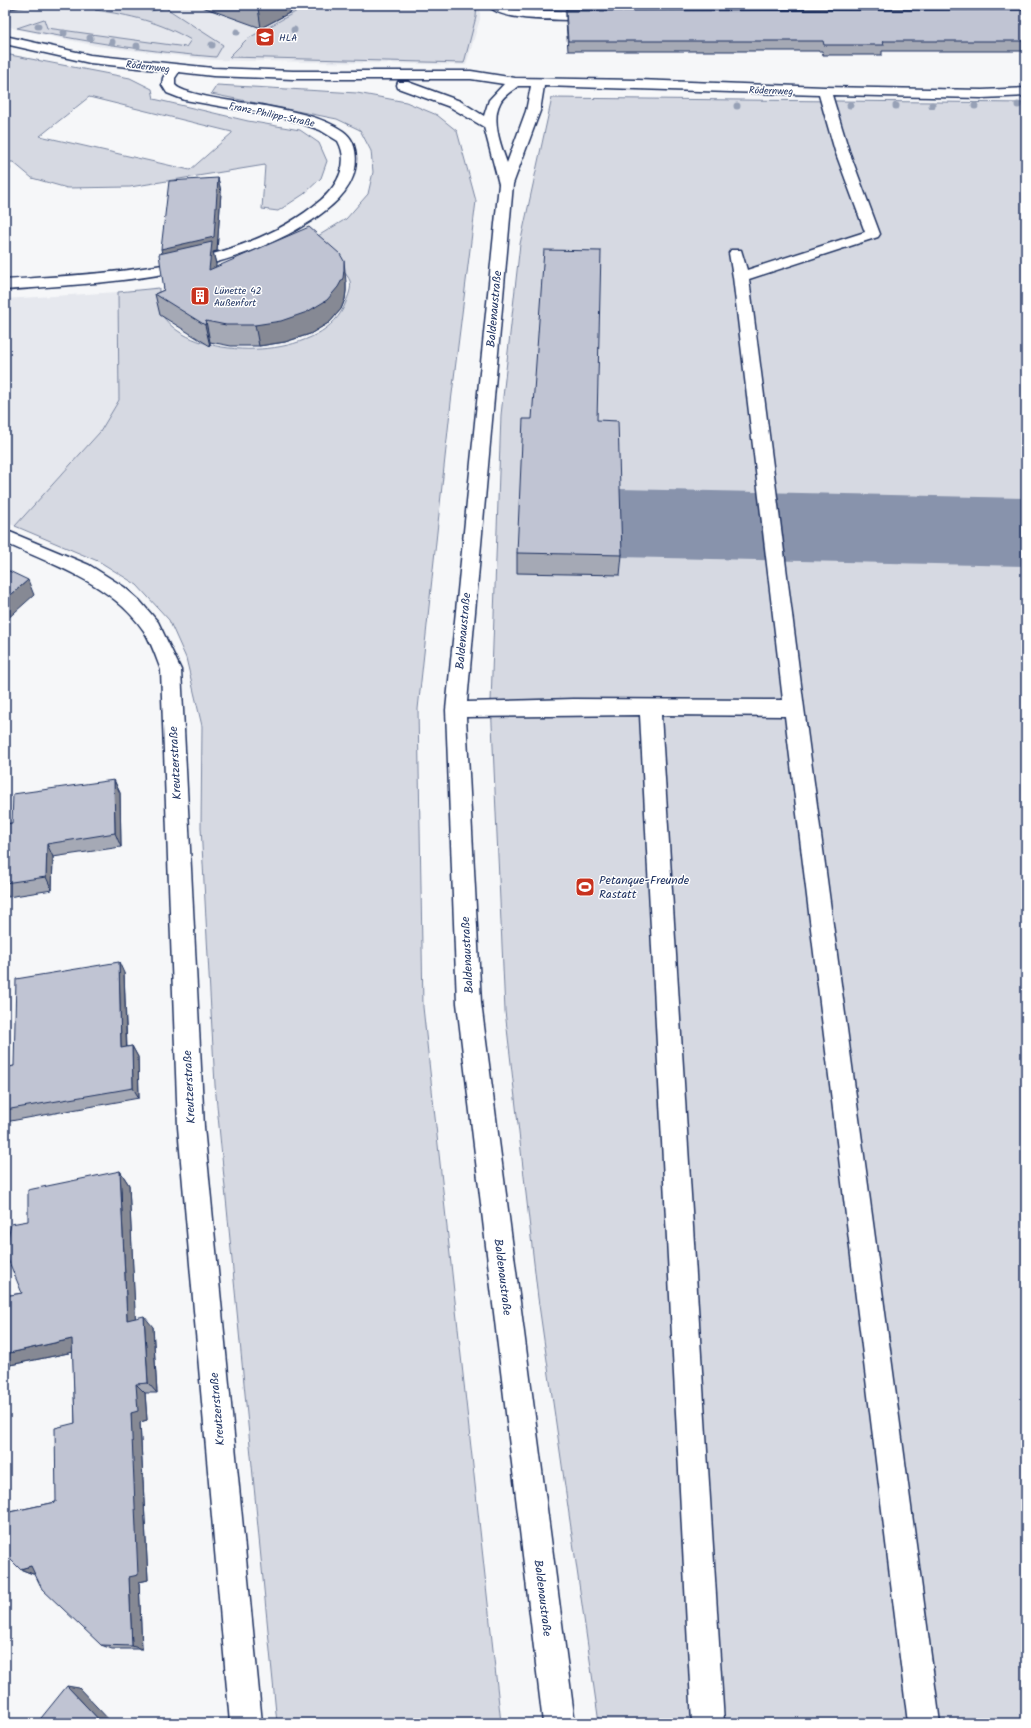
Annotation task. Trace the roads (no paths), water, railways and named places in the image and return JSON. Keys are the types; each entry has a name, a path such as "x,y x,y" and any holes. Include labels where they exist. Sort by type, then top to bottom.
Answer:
{"street":[{"path":"494,5 502,11 515,14 604,16"},
{"name":"Rödernweg","path":"5,40 90,59 175,69 293,75 403,85 469,88 515,82"},
{"name":"Franz-Philipp-Straße","path":"5,285 112,277 202,263 246,248 297,224 336,194 351,165 349,148 340,135 321,125 298,118 190,97 174,91 168,85 169,78 175,69"},
{"name":"Rödernweg","path":"293,75 471,75 515,82 538,83 638,84 824,91 982,94 1026,92"},
{"name":"Baldenaustraße","path":"506,184 490,125 490,111 493,103 500,94 515,82"},
{"name":"Baldenaustraße","path":"538,83 533,111 506,184 456,710 469,1003 559,1723"},
{"path":"403,85 455,104 490,125"},
{"path":"741,277 873,234 842,151 824,91"},
{"path":"736,253 741,277 794,708 924,1723"},
{"name":"Kreutzerstraße","path":"5,536 80,569 109,586 130,602 147,621 160,644 171,670 191,1127 246,1723"},
{"path":"456,710 650,707 794,708"},
{"path":"650,707 708,1723"}],"place":[{"name":"HLA","path":"265,37"},
{"name":"Lünette 42 Außenfort","path":"200,296"},
{"name":"Petanque-Freunde Rastatt","path":"585,887"}]}
